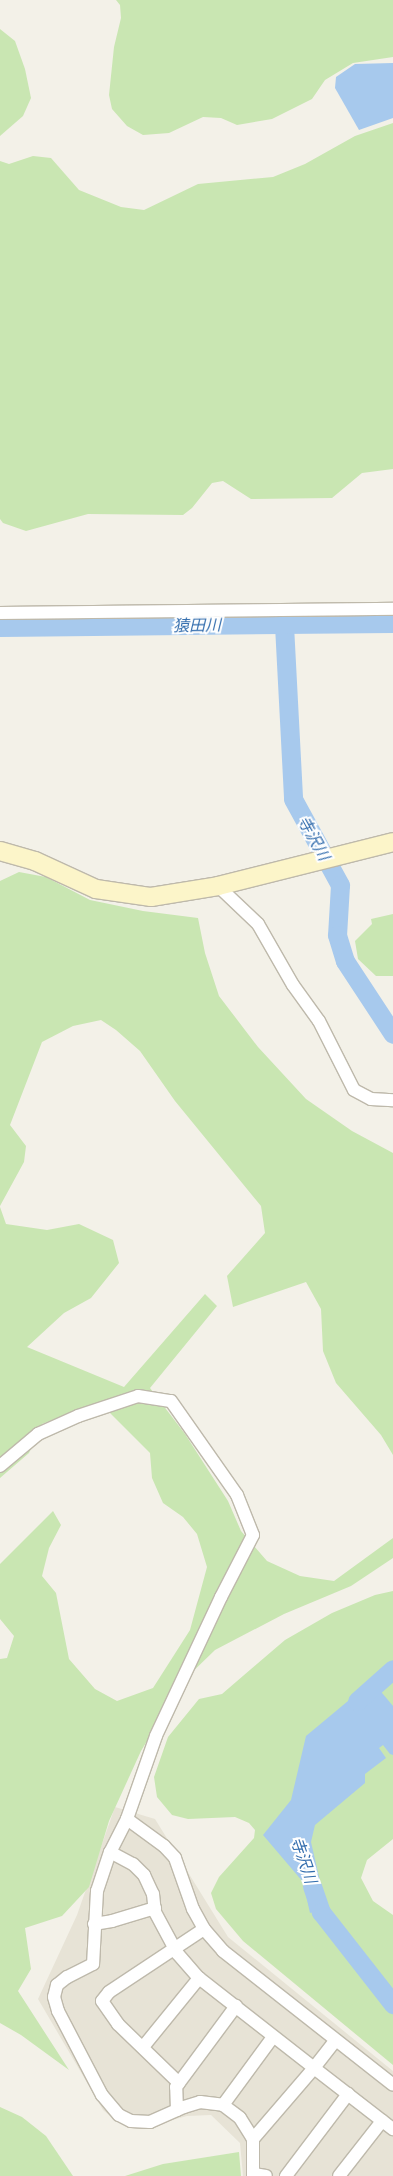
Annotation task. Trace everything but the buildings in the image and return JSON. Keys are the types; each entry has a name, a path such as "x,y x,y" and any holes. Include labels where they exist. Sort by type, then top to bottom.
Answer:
{"street":[{"path":"0,613 393,609"},
{"path":"0,851 35,861 96,889 151,897 218,886 393,842"},
{"path":"218,886 258,924 293,985 319,1021 354,1090 371,1098 393,1100"},
{"path":"0,1466 38,1434 78,1416 138,1396 171,1401 237,1495 253,1534 228,1582 156,1736 127,1819 110,1852 97,1891 93,1964 67,1977 57,1985 54,1997 58,2010 102,2094 119,2115 131,2121 150,2122 200,2102 223,2105 240,2118 253,2139 258,2175"},
{"path":"127,1819 164,1846 175,1858 193,1910 204,1929 223,1952 248,1974 393,2085"},
{"path":"110,1852 133,1864 144,1875 153,1894 154,1908 174,1948 199,1978 393,2129"},
{"path":"94,1924 112,1921 154,1908"},
{"path":"179,2082 118,2024 102,2001 110,1992 204,1929"},
{"path":"143,2047 199,1978"},
{"path":"177,2110 176,2087 236,2006"},
{"path":"223,2105 273,2037"},
{"path":"253,2139 335,2041"},
{"path":"286,2176 348,2094"},
{"path":"339,2176 382,2121"}],"shaded area":[{"path":"115,1807 155,1819 228,1937 393,2071 393,2176 243,2176 240,2143 211,2115 187,2116 153,2125 132,2127 116,2121 103,2110 38,1999 77,1915"}],"green space":[{"path":"116,0 393,0 393,57 353,63 325,80 312,99 272,119 237,125 221,118 203,117 169,133 143,135 127,126 112,109 109,95 114,47 121,18 120,5"},
{"path":"0,29 15,41 25,69 31,98 23,116 0,136"},
{"path":"393,123 393,469 362,473 332,498 251,499 223,481 212,483 192,508 183,515 88,514 26,531 3,523 0,519 0,161 9,164 33,156 51,158 79,190 121,207 144,210 198,184 273,177 305,164 355,136"},
{"path":"19,872 46,877 90,900 143,911 198,918 205,953 219,996 258,1047 306,1099 352,1131 393,1153 393,1455 381,1435 336,1383 323,1351 321,1309 306,1282 233,1307 227,1276 265,1233 261,1206 175,1101 140,1051 116,1030 101,1020 73,1026 42,1042 10,1125 26,1146 24,1162 0,1206 0,881"},
{"path":"393,914 393,976 376,976 358,959 355,941 372,924 371,919"},
{"path":"0,1207 6,1224 47,1230 79,1224 113,1240 119,1263 91,1298 64,1313 27,1347 124,1387 205,1294 217,1306 150,1388 185,1434 228,1501 241,1531 267,1561 300,1576 334,1581 393,1538 393,1558 351,1586 284,1614 215,1650 182,1682 141,1751 109,1821 89,1887 62,1916 25,1928 31,1969 18,1991 69,2070 21,2035 0,2023 0,1659 7,1658 14,1636 0,1619 0,1564 53,1511 61,1525 49,1548 42,1576 56,1593 69,1659 95,1689 117,1701 153,1688 190,1630 207,1567 197,1534 183,1517 163,1503 152,1478 150,1453 99,1402 42,1424 29,1453 0,1478"},
{"path":"393,1591 393,1839 367,1860 361,1878 373,1901 393,1915 393,2065 243,1941 216,1909 211,1893 219,1877 254,1838 255,1830 249,1823 235,1817 188,1819 172,1815 157,1797 154,1777 168,1737 199,1699 222,1694 285,1640 332,1613 375,1595"},
{"path":"0,2107 22,2117 46,2136 73,2176 0,2176"},
{"path":"239,2152 241,2176 125,2176 163,2164"}],"water":[{"path":"393,63 393,118 359,130 335,88 336,77 355,64"},
{"path":"372,1681 393,1706 393,1755 383,1745 379,1748 386,1758 365,1774 365,1783 315,1825 311,1842 326,1907 310,1913 303,1882 263,1835 291,1800 306,1736"}],"waterway":[{"name":"猿田川","path":"0,627 393,623"},
{"name":"寺沢川","path":"284,625 293,799 340,885 337,935 345,961 393,1034"},
{"name":"寺沢川","path":"357,1701 393,1669"},
{"name":"寺沢川","path":"312,1886 321,1912 393,2004"}]}
